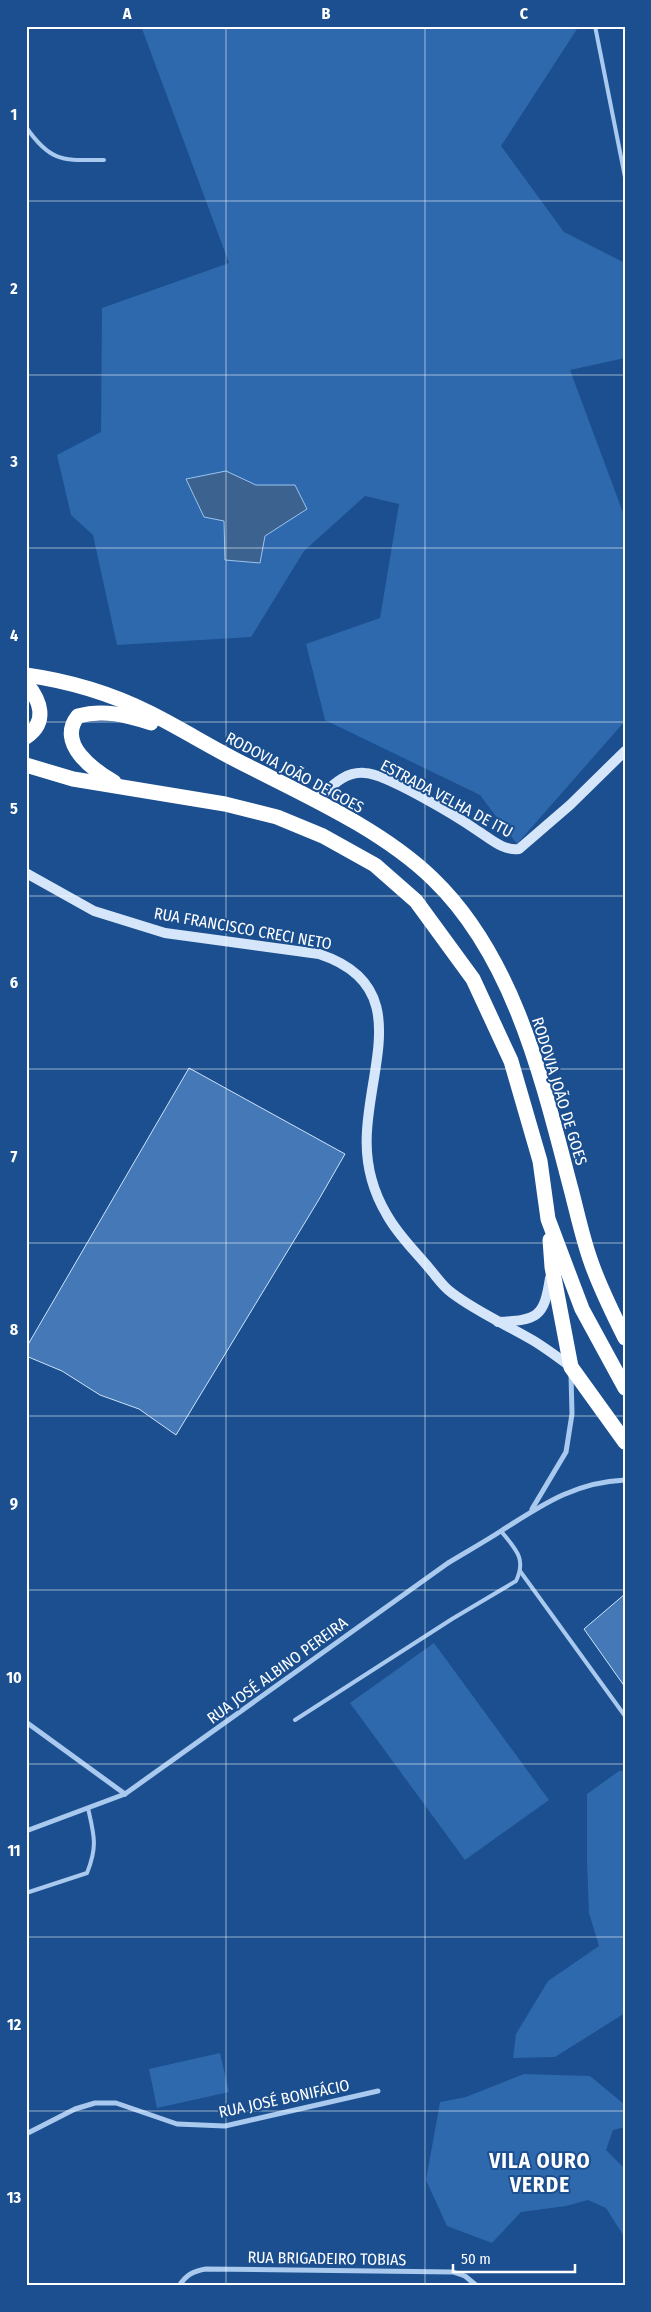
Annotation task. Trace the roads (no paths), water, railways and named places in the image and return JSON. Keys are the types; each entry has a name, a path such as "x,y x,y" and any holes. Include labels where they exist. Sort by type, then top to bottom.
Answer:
{"highway":[{"name":"RODOVIA JOÃO DE GOES","path":"26,675 89,688 152,714 186,734 316,800 388,844 432,878 463,911 486,945 518,1014 539,1071 590,1258 605,1299 625,1338"},
{"path":"26,683 36,695 40,721 35,731 26,737"},
{"path":"122,787 98,772 83,759 75,747 71,735 73,723 78,716 105,712 132,716 186,734"},
{"path":"26,765 73,779 225,804 277,817 323,836 375,865 416,900 473,979 511,1061 540,1161 552,1267 571,1367 625,1442"},
{"path":"548,1219 582,1309 625,1388"}],"main road":[{"name":"ESTRADA VELHA DE ITU","path":"316,800 340,779 366,772 413,793 455,815 505,848 519,849 570,805 625,751"},
{"name":"RUA FRANCISCO CRECI NETO","path":"26,873 94,911 165,933 319,954 340,960 355,972 370,989 376,1002 379,1030 366,1133 371,1182 386,1214 406,1243 450,1293 535,1342 571,1367"},
{"path":"498,1322 528,1320 541,1311 547,1298 552,1267"}],"street":[{"name":"RUA JOSÉ ALBINO PEREIRA","path":"532,1510 566,1452 572,1414 571,1367"},
{"name":"RUA JOSÉ ALBINO PEREIRA","path":"26,1831 125,1794 448,1563 532,1510 578,1487 608,1481 625,1480"},
{"path":"26,1722 125,1794"},
{"name":"RUA JOSÉ BONIFÁCIO","path":"26,2134 75,2109 96,2103 116,2103 177,2124 225,2126 378,2090"},
{"name":"RUA BRIGADEIRO TOBIAS","path":"179,2286 186,2276 194,2271 206,2269 453,2272 465,2276 477,2286"}],"lane":[{"path":"595,26 625,177"},
{"path":"26,127 39,145 62,160 104,160"},
{"path":"295,1720 452,1619 516,1581 520,1571 520,1557 501,1531"},
{"path":"520,1571 625,1716"},
{"path":"26,1893 87,1873 94,1856 96,1841 88,1808"}],"district":[{"name":"VILA OURO VERDE","path":"540,2173"}]}
